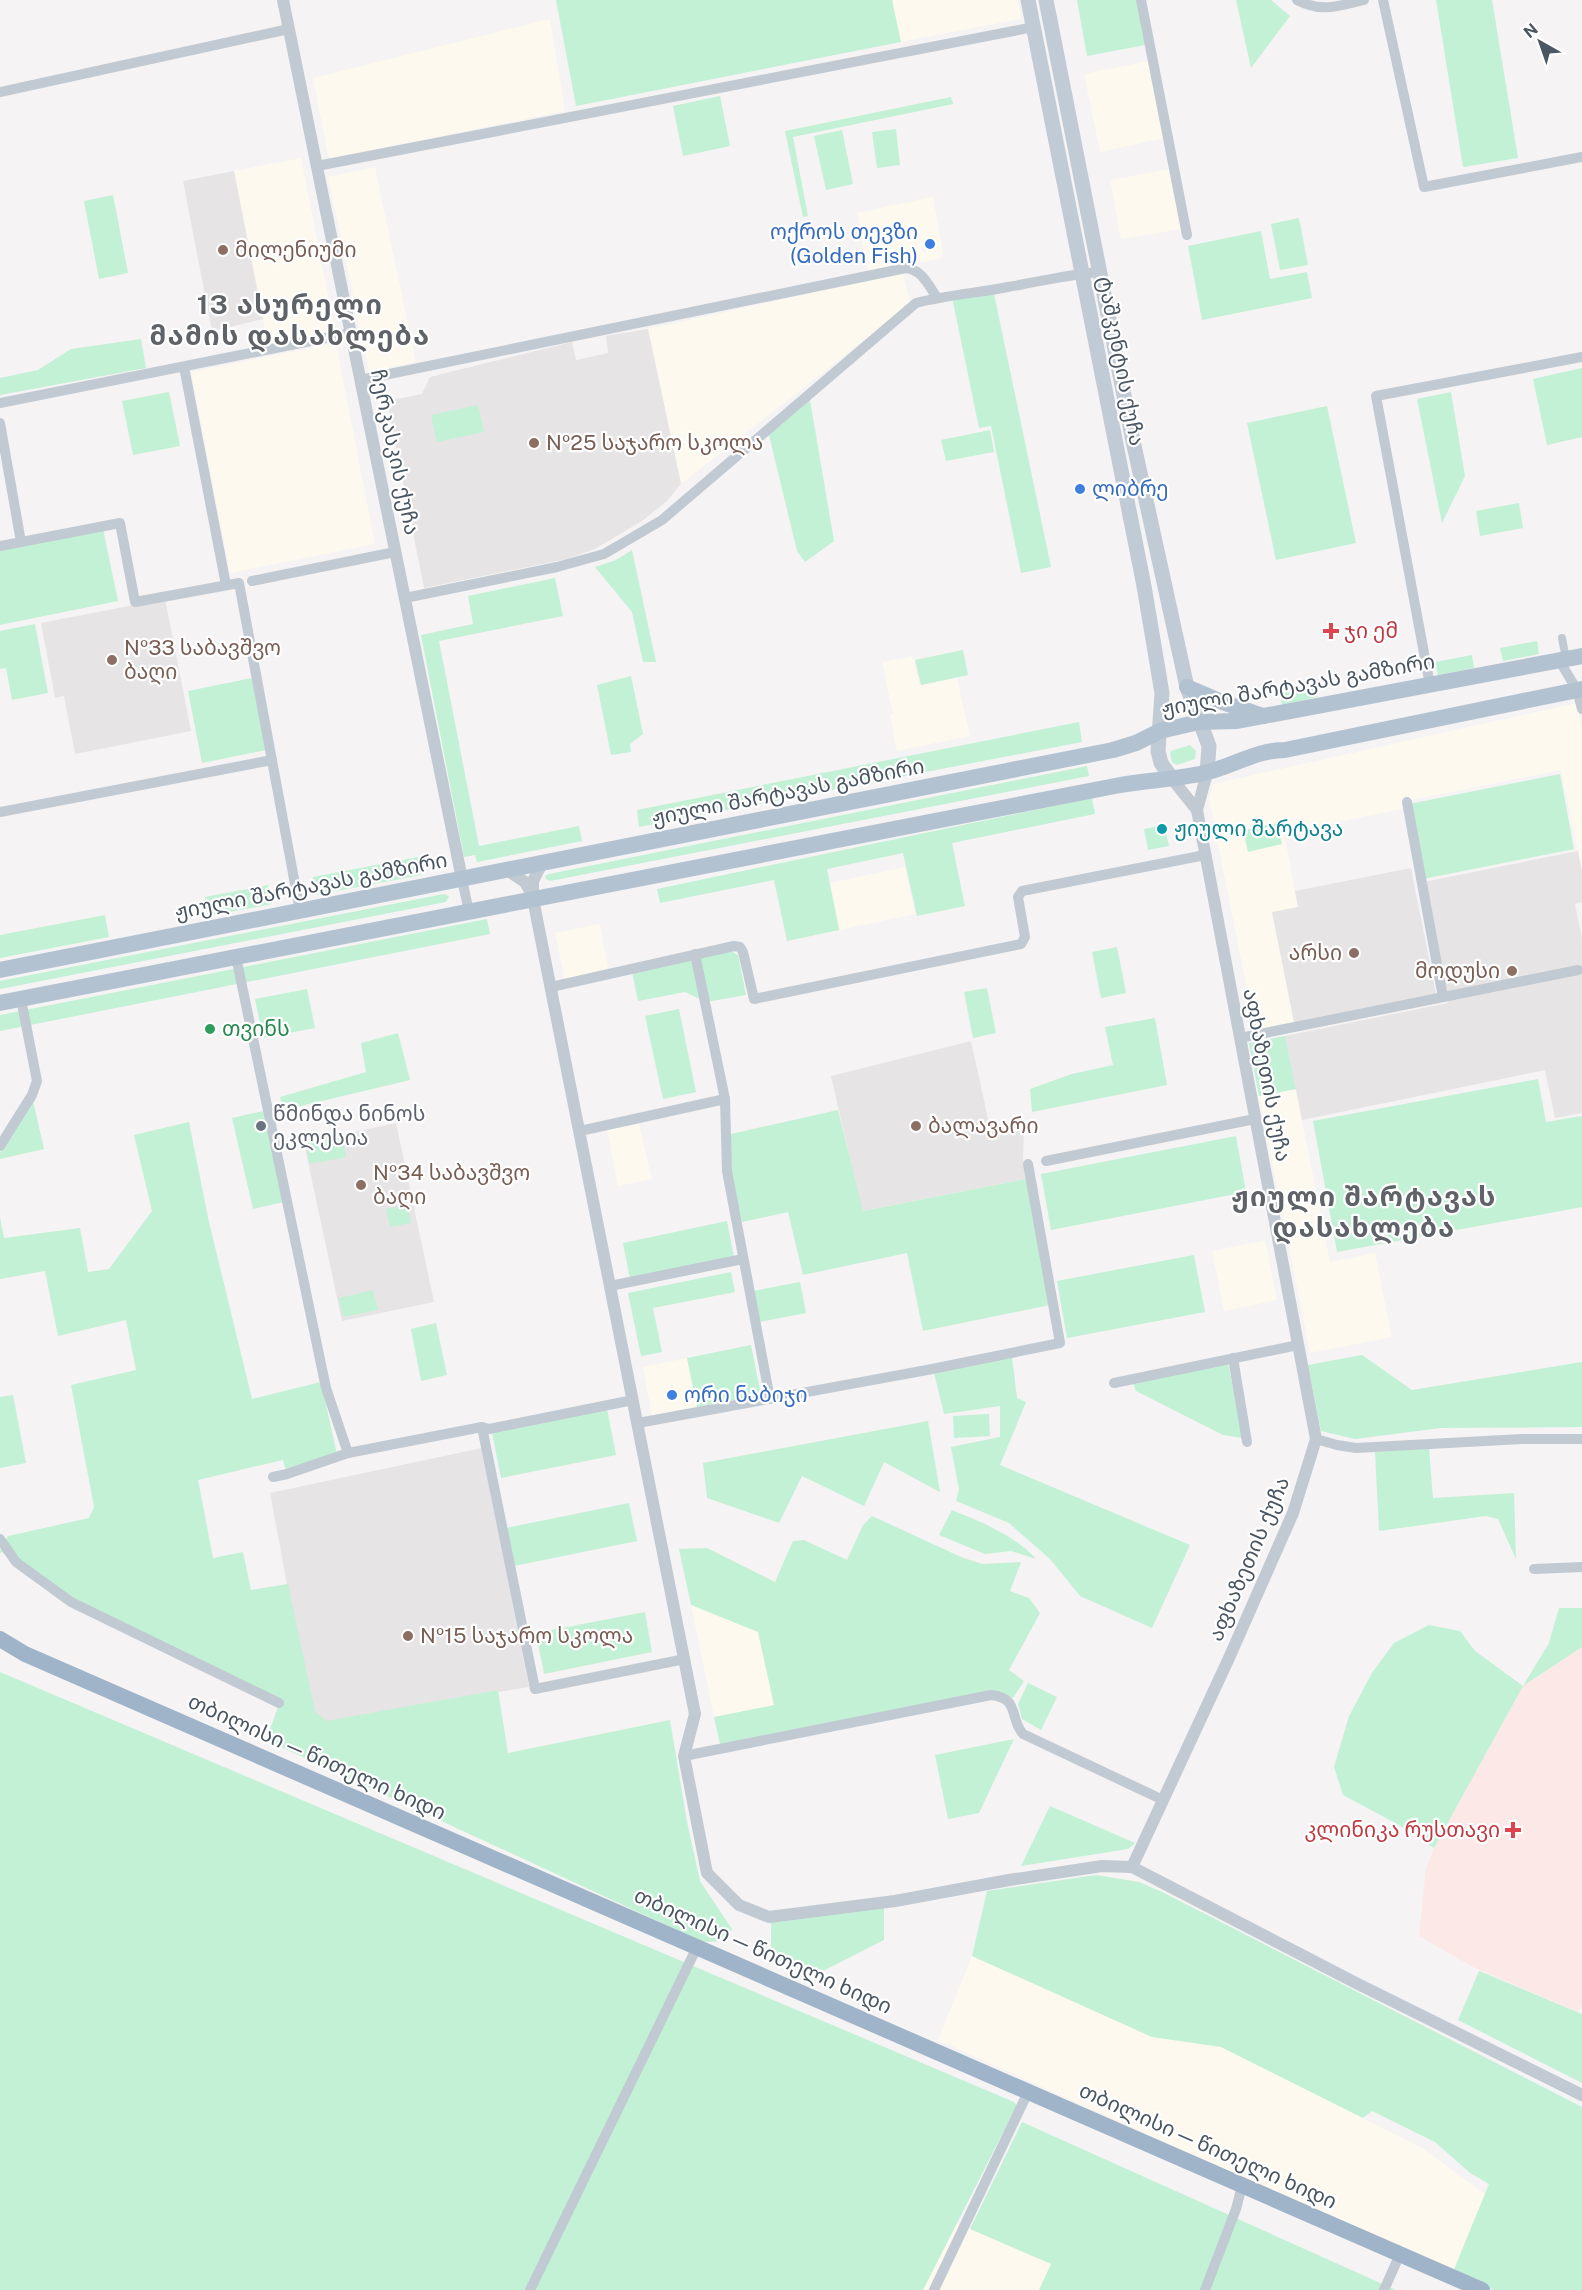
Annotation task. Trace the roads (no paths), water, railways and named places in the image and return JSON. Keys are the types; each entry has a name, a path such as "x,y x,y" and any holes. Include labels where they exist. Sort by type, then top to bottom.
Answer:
{"highway":[{"name":"თბილისი — წითელი ხიდი","path":"0,1639 26,1654 1482,2290"},
{"name":"თბილისი — წითელი ხიდი","path":"0,1649 26,1654"}],"main road":[{"name":"ტაშკენტის ქუჩა","path":"1028,0 1144,586 1162,693 1160,731"},
{"name":"ტაშკენტის ქუჩა","path":"1046,0 1133,441 1187,687 1198,722"},
{"name":"ჟიული შარტავას გამზირი","path":"0,970 1113,750 1136,743 1160,731 1198,722 1237,721 1569,659"},
{"path":"1187,687 1264,716"},
{"path":"0,1003 1115,786 1143,781 1173,780 1207,773 1256,755 1580,690"},
{"path":"1198,722 1209,746 1207,773"},
{"path":"1160,731 1158,751 1161,763 1173,780"}],"street":[{"name":"ჩერკასკის ქუჩა","path":"283,0 469,912"},
{"path":"1141,0 1187,236"},
{"path":"1297,0 1311,7 1325,8 1364,0"},
{"path":"1383,0 1424,187 1582,157"},
{"path":"317,166 1034,27"},
{"path":"0,92 289,29"},
{"path":"360,380 906,268 914,269 922,274 938,298"},
{"path":"405,598 557,567 604,554 662,520 916,303 1082,273 1100,272"},
{"path":"0,403 351,333"},
{"path":"1430,685 1376,396 1582,357"},
{"path":"184,366 226,585"},
{"path":"0,423 21,542"},
{"path":"0,546 120,523 135,602 239,583 300,911"},
{"path":"252,581 395,552"},
{"path":"1562,638 1580,690 1582,709"},
{"path":"0,812 272,760"},
{"name":"აფხაზეთის ქუჩა","path":"1132,1867 1293,1513 1316,1438 1197,810 1207,773"},
{"name":"აფხაზეთის ქუჩა","path":"1173,780 1197,810"},
{"path":"1407,802 1443,997"},
{"path":"551,987 734,946 740,947 743,952 754,999 1021,944 1025,938 1018,897 1022,891 1205,855"},
{"path":"542,863 533,881 533,899 696,1714 684,1756 707,1874 739,1905 769,1917 865,1906 1102,1866 1132,1867 1356,1983 1582,2095"},
{"path":"507,870 525,882 533,899"},
{"path":"695,954 725,1099 727,1171 770,1399"},
{"path":"236,957 326,1388 348,1453"},
{"path":"1240,1038 1578,970"},
{"path":"0,1146 32,1095 37,1081 21,999"},
{"path":"580,1131 725,1099"},
{"path":"1046,1161 1255,1119"},
{"path":"638,1423 1060,1343 1028,1164"},
{"path":"610,1286 743,1259"},
{"path":"1114,1383 1298,1345"},
{"path":"1233,1358 1247,1442"},
{"path":"273,1477 348,1453 482,1426 489,1429 633,1400"},
{"path":"482,1426 535,1689 685,1659"},
{"path":"1316,1438 1356,1449 1522,1439 1582,1439"},
{"path":"0,1539 16,1562 71,1602 279,1703"},
{"path":"1534,1569 1582,1567"},
{"path":"684,1756 991,1695 1001,1696 1007,1700 1013,1708 1018,1728 1023,1734 1163,1800"},
{"path":"530,2290 697,1947"},
{"path":"934,2290 1028,2092"},
{"path":"1205,2290 1236,2209 1242,2186"},
{"path":"1384,2290 1400,2254"}],"place":[{"name":"ოქროს თევზი (Golden Fish)","path":"930,244"},
{"name":"მილენიუმი","path":"223,250"},
{"name":"№25 საჯარო სკოლა","path":"534,443"},
{"name":"ლიბრე","path":"1080,489"},
{"name":"ჯი ემ","path":"1331,631"},
{"name":"№33 საბავშვო ბაღი","path":"112,660"},
{"name":"ჟიული შარტავა","path":"1162,829"},
{"name":"არსი","path":"1354,953"},
{"name":"მოდუსი","path":"1512,971"},
{"name":"თვინს","path":"210,1029"},
{"name":"წმინდა ნინოს ეკლესია","path":"261,1126"},
{"name":"ბალავარი","path":"916,1126"},
{"name":"№34 საბავშვო ბაღი","path":"361,1185"},
{"name":"ორი ნაბიჯი","path":"672,1395"},
{"name":"№15 საჯარო სკოლა","path":"408,1636"},
{"name":"კლინიკა რუსთავი","path":"1513,1830"}],"district":[{"name":"13 ასურელი მამის დასახლება","path":"290,320"},
{"name":"ჟიული შარტავას დასახლება","path":"1364,1212"}]}
